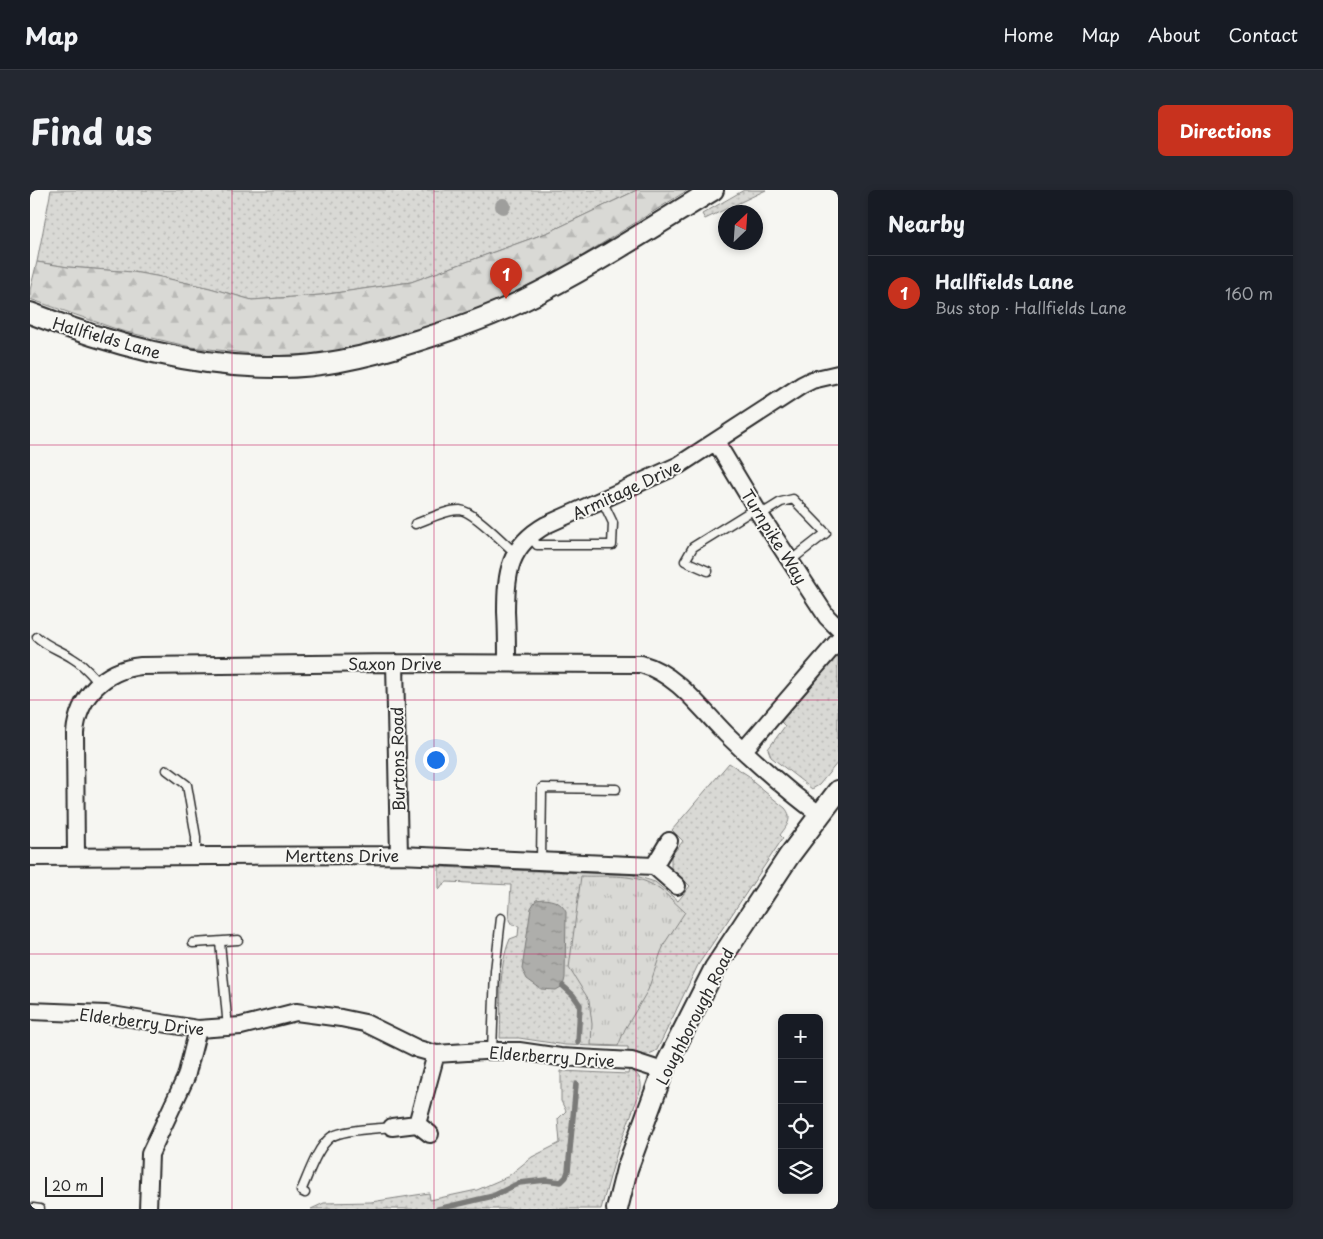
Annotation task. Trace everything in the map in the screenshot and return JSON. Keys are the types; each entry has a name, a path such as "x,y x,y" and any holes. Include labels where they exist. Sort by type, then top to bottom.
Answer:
{"street":[{"name":"Hallfields Lane","path":"30,313 118,342 159,353 206,362 248,367 280,368 348,361 436,335 520,302 596,261 713,190"},
{"name":"Armitage Drive","path":"507,663 507,583 515,554 530,536 546,525 678,465 802,385 822,377 837,377"},
{"name":"Turnpike Way","path":"716,442 790,561 827,617 838,628"},
{"path":"744,750 838,641"},
{"name":"Burtons Road","path":"395,663 399,855"},
{"name":"Saxon Drive","path":"76,856 76,722 83,704 100,683 117,672 141,666 633,663 651,667 672,679 763,770 819,814"},
{"name":"Loughborough Road","path":"617,1209 627,1168 663,1071 715,968 783,864 838,791"},
{"path":"669,841 654,866 677,886"},
{"name":"Merttens Drive","path":"30,857 399,855 654,866"},
{"name":"Elderberry Drive","path":"30,1011 100,1014 198,1029 228,1028 296,1012 365,1023 418,1048 436,1054 519,1051 560,1057 632,1061 663,1071"},
{"path":"148,1209 148,1162 152,1148 186,1077 198,1029"},
{"path":"392,1127 424,1129 436,1054"}],"lane":[{"path":"708,571 686,561 693,547 758,511 793,499 826,533 790,561"},
{"path":"530,536 537,545 612,545 613,523 602,500"},
{"path":"415,524 450,511 462,510 468,512 481,522 515,554"},
{"path":"37,637 48,646 74,659 100,683"},
{"path":"167,770 187,784 196,838 196,856"},
{"path":"541,861 542,788 616,789"},
{"path":"492,1051 495,971 501,918"},
{"path":"193,943 238,940"},
{"path":"220,942 228,1028"},
{"path":"305,1193 301,1191 326,1142 332,1137 338,1134 392,1127"}],"green space":[{"path":"51,190 637,190 549,232 411,282 321,295 252,300 156,276 37,262"},
{"path":"637,190 688,190 561,269 501,299 416,333 346,351 271,356 191,347 122,331 30,299 30,290 37,262 156,276 252,300 321,295 411,282 549,232"},
{"path":"744,190 766,190 734,205 718,205 718,213 705,219 702,214"},
{"path":"838,655 838,762 819,785 812,789 771,757 768,749 785,726 781,722"},
{"path":"729,763 749,776 754,783 785,808 789,819 780,835 783,838 698,965 657,1050 650,1054 639,1054 628,1053 628,1047 565,1045 519,1038 500,1038 503,963 510,939 518,936 519,926 512,925 509,920 511,885 447,882 439,890 439,867 633,875 655,882 678,901 690,886 671,868 671,856 683,841 672,830"},
{"path":"581,876 617,876 643,881 660,890 685,912 666,941 648,990 625,1029 618,1046 591,1045 592,1024 589,1000 569,968"},
{"path":"629,1069 639,1077 641,1089 617,1152 601,1209 311,1209 324,1203 371,1202 429,1193 430,1200 477,1190 507,1177 532,1157 560,1143 558,1119 566,1111 561,1101 561,1071 628,1074"}],"water":[{"path":"543,899 557,902 566,912 565,978 563,986 556,990 541,989 527,979 522,969 531,908 536,900"}],"waterway":[{"path":"563,986 580,1005 578,1042"},
{"path":"438,1209 493,1196 519,1183 546,1180 561,1182 566,1177 568,1171 576,1084"}],"place":[{"name":"Hallfields Lane","path":"506,299"}]}
